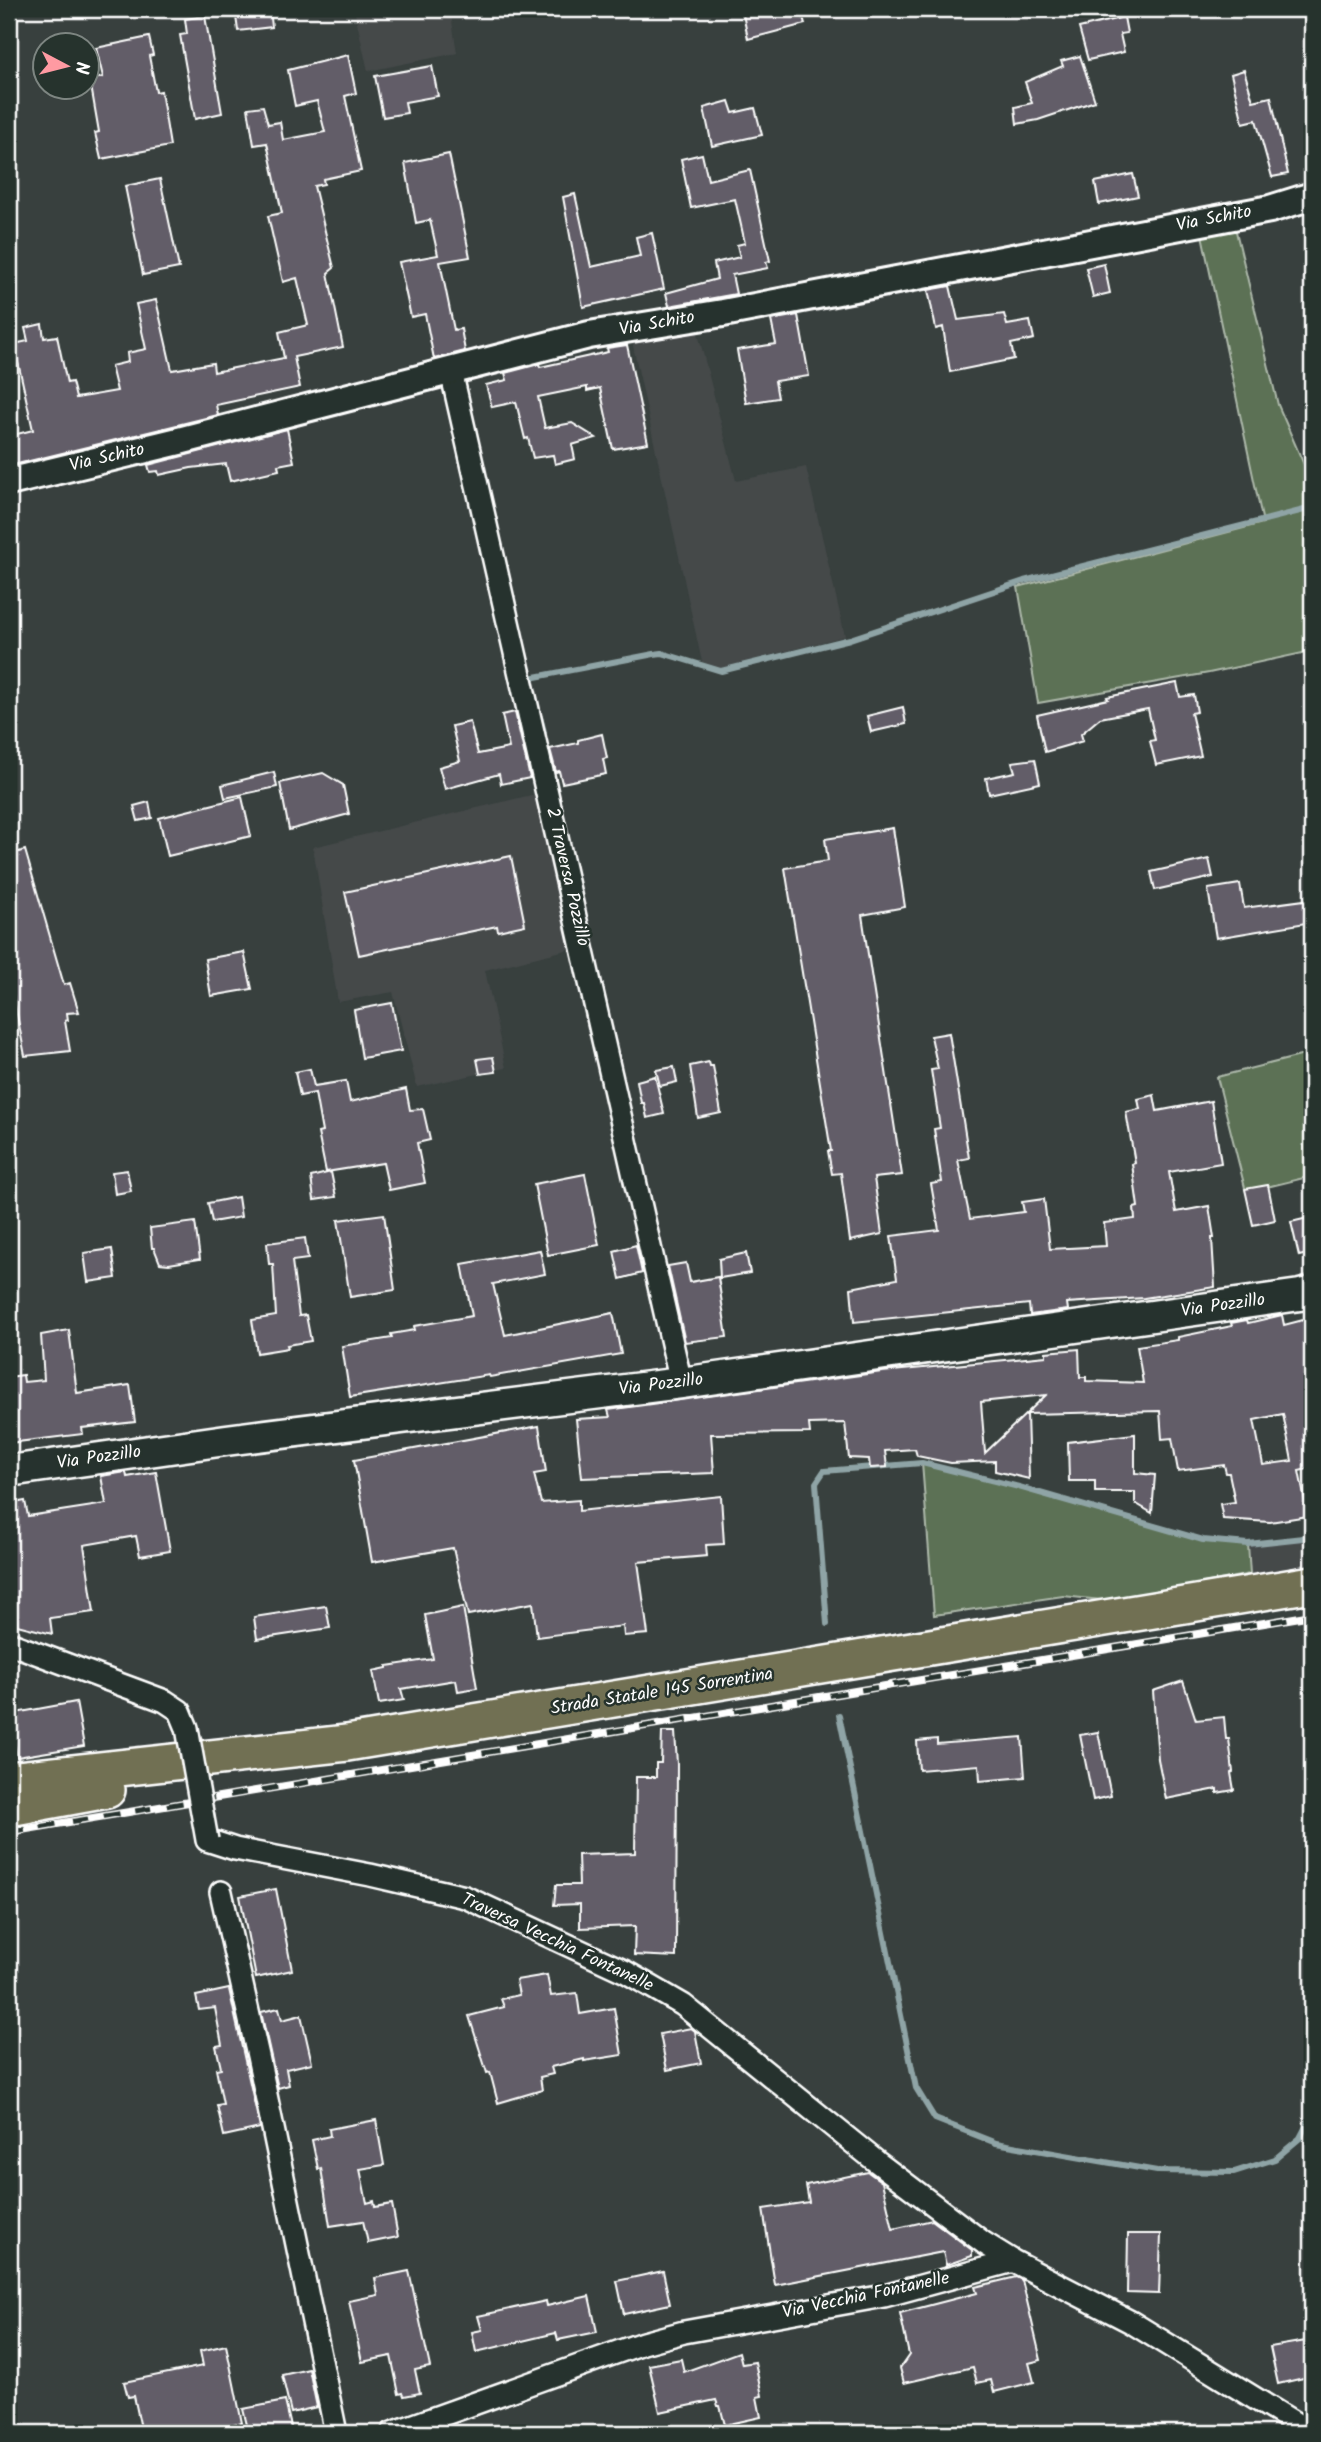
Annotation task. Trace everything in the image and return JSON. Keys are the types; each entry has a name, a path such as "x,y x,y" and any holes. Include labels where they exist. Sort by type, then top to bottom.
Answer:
{"highway":[{"name":"Strada Statale 145 Sorrentina","path":"25,1778 347,1743 1312,1584"},
{"path":"9,1808 148,1783 264,1752"}],"main road":[{"name":"Via Pozzillo","path":"9,1471 226,1440 681,1382 1312,1292"}],"street":[{"name":"Via Schito","path":"9,482 589,335 723,313 1269,209 1312,196"},
{"name":"2 Traversa Pozzillo","path":"451,371 681,1382"},
{"name":"Traversa Vecchia Fontanelle","path":"9,1643 165,1701 180,1711 187,1728 207,1840 235,1849 370,1875 465,1897 626,1972 683,2005 877,2162 984,2243 1013,2261"},
{"path":"221,1892 336,2433"},
{"name":"Via Vecchia Fontanelle","path":"392,2433 643,2343 684,2332 884,2297 1013,2261"},
{"path":"1013,2261 1131,2322 1311,2433"}],"shaded area":[{"path":"354,9 450,9 457,53 368,71"},
{"path":"696,326 736,481 806,467 845,636 721,668 702,662 632,341"},
{"path":"540,793 574,948 485,970 506,1068 417,1087 393,992 338,1002 313,847"},
{"path":"1312,1537 1312,1564 1250,1574 1248,1544"}],"green space":[{"path":"1234,223 1278,405 1312,483 1312,651 1209,673 1038,703 1018,587 1263,523 1201,230"},
{"path":"1312,1053 1312,1176 1246,1192 1217,1077"},
{"path":"922,1463 1019,1487 1203,1540 1248,1544 1250,1574 1111,1601 1063,1596 934,1615"}],"building":[{"path":"235,9 270,9 272,27 238,31"},
{"path":"742,9 801,9 805,24 748,39"},
{"path":"205,16 222,113 195,119 180,35 187,34 185,19"},
{"path":"1124,17 1127,33 1120,34 1124,52 1088,60 1079,28"},
{"path":"149,37 153,55 149,56 156,92 161,91 170,146 101,159 95,133 99,132 94,102 102,102 102,47"},
{"path":"348,55 356,93 345,96 361,171 323,179 324,184 314,186 334,268 328,273 343,347 294,357 300,387 216,405 218,415 9,466 9,436 33,430 14,344 28,341 25,328 42,324 44,338 57,336 67,383 72,382 76,398 117,391 111,366 128,362 127,353 146,349 136,304 156,300 172,370 213,363 214,372 284,358 279,332 308,325 297,278 283,282 268,216 282,213 267,143 254,145 248,108 263,106 268,124 280,122 283,140 325,132 317,101 295,106 288,70"},
{"path":"1080,56 1095,101 1038,120 1017,124 1015,107 1032,103 1025,82 1063,66 1061,61"},
{"path":"432,66 438,96 405,102 407,113 383,117 375,76"},
{"path":"1244,70 1253,101 1271,97 1288,174 1272,177 1256,120 1243,123 1231,74"},
{"path":"729,101 733,113 755,108 762,135 712,146 704,108"},
{"path":"449,154 470,257 440,262 454,330 461,329 465,351 434,359 425,314 411,317 399,262 438,255 430,220 416,223 405,163"},
{"path":"702,154 708,180 750,170 770,261 766,262 768,268 732,275 736,294 669,306 666,293 717,279 714,263 740,257 737,245 745,243 735,199 691,208 681,159"},
{"path":"1133,174 1138,196 1099,204 1095,182"},
{"path":"160,179 179,268 143,275 125,186"},
{"path":"575,194 591,267 640,256 636,237 652,233 664,289 583,307 563,197"},
{"path":"1104,264 1110,293 1093,297 1086,268"},
{"path":"950,286 958,320 1004,314 1007,325 1030,321 1034,339 1011,344 1014,359 950,372 943,327 936,329 928,290"},
{"path":"798,315 809,376 775,381 778,398 746,403 737,350 776,344 771,320"},
{"path":"627,345 648,443 613,449 600,388 587,391 587,387 538,397 545,428 572,423 596,438 572,445 575,459 555,464 553,455 533,458 528,438 525,439 516,402 492,407 486,385 507,380 505,373 608,352 607,348"},
{"path":"287,429 294,462 278,465 279,470 230,481 226,464 159,475 158,471 150,472 148,465"},
{"path":"1177,683 1180,697 1194,695 1197,712 1191,713 1201,756 1156,765 1150,741 1155,740 1148,709 1100,718 1081,734 1083,741 1045,752 1037,715"},
{"path":"903,707 906,724 871,732 867,716"},
{"path":"515,712 530,778 501,784 499,774 445,789 439,767 460,761 452,726 470,722 478,754 509,748 502,715"},
{"path":"602,734 607,758 603,759 606,774 562,783 550,749"},
{"path":"1035,759 1040,783 989,794 986,778 1015,772 1012,762"},
{"path":"274,772 277,787 225,798 222,785"},
{"path":"323,773 343,785 349,814 289,830 280,783"},
{"path":"242,797 251,836 168,856 159,818"},
{"path":"149,802 152,818 138,821 134,806"},
{"path":"893,828 905,907 862,915 902,1175 874,1178 882,1234 850,1241 841,1173 832,1174 828,1151 831,1151 785,868 828,861 825,839"},
{"path":"25,850 64,985 70,983 79,1012 67,1013 68,1020 65,1021 70,1051 25,1056 9,973 9,855"},
{"path":"511,856 525,925 498,931 497,926 359,955 345,892"},
{"path":"1209,859 1213,877 1155,890 1151,872"},
{"path":"1240,884 1244,908 1312,899 1312,922 1216,938 1208,889"},
{"path":"244,952 252,989 211,996 205,959"},
{"path":"392,1003 401,1051 362,1058 354,1010"},
{"path":"949,1033 969,1158 958,1160 970,1219 1024,1212 1022,1202 1044,1199 1050,1249 1106,1246 1104,1223 1135,1219 1134,1208 1138,1207 1132,1164 1135,1163 1126,1112 1140,1109 1138,1099 1154,1095 1157,1111 1211,1101 1221,1163 1169,1172 1176,1212 1209,1206 1214,1238 1215,1287 1144,1298 1067,1303 1068,1310 1030,1315 1029,1304 854,1322 851,1288 897,1279 891,1236 939,1230 931,1184 942,1182 934,1129 940,1128 931,1070 938,1069 931,1036"},
{"path":"493,1057 496,1072 480,1074 477,1059"},
{"path":"709,1062 710,1066 713,1066 721,1113 698,1118 690,1066"},
{"path":"674,1067 677,1082 660,1086 656,1070"},
{"path":"310,1069 314,1086 346,1081 350,1102 406,1089 410,1110 423,1109 430,1140 417,1143 425,1183 389,1190 383,1163 326,1172 318,1133 322,1132 315,1093 300,1096 295,1072"},
{"path":"655,1076 664,1114 647,1118 637,1081"},
{"path":"127,1170 131,1191 115,1194 112,1172"},
{"path":"331,1172 336,1197 314,1200 311,1177"},
{"path":"585,1174 599,1245 548,1255 534,1184"},
{"path":"1268,1185 1275,1220 1253,1225 1245,1189"},
{"path":"238,1197 241,1217 212,1222 208,1203"},
{"path":"384,1214 395,1290 350,1297 338,1220"},
{"path":"1312,1217 1312,1253 1299,1256 1291,1222"},
{"path":"195,1222 200,1259 160,1263 152,1248 150,1228"},
{"path":"305,1238 308,1259 292,1261 299,1316 306,1315 311,1341 257,1353 252,1320 276,1316 273,1264 269,1264 267,1243"},
{"path":"636,1245 642,1273 620,1279 614,1251"},
{"path":"112,1249 116,1278 88,1282 84,1253"},
{"path":"540,1250 545,1274 493,1284 505,1335 613,1313 621,1354 490,1377 489,1375 350,1397 342,1346 392,1338 391,1334 415,1330 414,1326 472,1316 462,1264"},
{"path":"746,1253 750,1273 720,1278 719,1259"},
{"path":"686,1263 690,1282 718,1277 727,1337 685,1342 668,1266"},
{"path":"1282,1315 1284,1325 1307,1319 1312,1341 1312,1468 1299,1471 1308,1516 1270,1522 1223,1519 1220,1504 1235,1502 1229,1473 1226,1473 1224,1465 1178,1471 1172,1438 1162,1439 1160,1411 1027,1414 1029,1479 995,1471 995,1461 951,1463 917,1456 915,1449 885,1451 887,1467 870,1468 869,1459 849,1458 845,1423 809,1424 810,1433 711,1434 714,1473 582,1478 576,1419 610,1417 608,1410 882,1372 1046,1356 1046,1352 1079,1349 1080,1377 1086,1377 1086,1381 1143,1383 1137,1346 1178,1340 1178,1337 1232,1326 1231,1323 1247,1320 1248,1323","holes":["1046,1395 1027,1413 985,1453 981,1402","1283,1414 1292,1461 1263,1465 1254,1420"]},
{"path":"69,1330 77,1393 130,1385 135,1422 82,1428 83,1434 9,1443 9,1377 23,1375 24,1382 44,1380 41,1335"},
{"path":"539,1426 546,1472 534,1474 541,1503 579,1500 579,1511 721,1496 724,1544 706,1545 707,1556 638,1562 648,1634 624,1636 623,1626 537,1637 533,1603 468,1615 453,1548 372,1562 354,1460"},
{"path":"1135,1434 1135,1473 1155,1475 1152,1513 1135,1503 1135,1492 1095,1492 1095,1481 1069,1481 1068,1442"},
{"path":"126,1472 127,1477 156,1472 170,1551 140,1556 136,1536 84,1545 94,1612 50,1618 52,1634 17,1625 12,1590 9,1591 9,1504 25,1501 28,1516 106,1504 101,1476"},
{"path":"326,1606 330,1628 257,1639 254,1617"},
{"path":"463,1607 477,1688 458,1691 456,1680 401,1689 404,1700 379,1704 373,1671 387,1666 433,1659 425,1615"},
{"path":"1183,1681 1196,1720 1224,1717 1234,1790 1217,1793 1217,1789 1166,1799 1158,1759 1153,1691"},
{"path":"76,1702 84,1746 17,1757 10,1714"},
{"path":"662,1732 675,1732 677,1764 676,1957 634,1955 635,1926 580,1928 580,1904 554,1905 556,1885 579,1885 578,1855 635,1853 636,1777 656,1777 656,1763 661,1763"},
{"path":"1098,1732 1111,1796 1093,1800 1080,1735"},
{"path":"1022,1737 1025,1777 980,1781 979,1765 919,1770 917,1741 937,1739 937,1744"},
{"path":"276,1889 292,1970 256,1978 240,1896"},
{"path":"547,1975 551,1996 577,1993 580,2014 614,2008 622,2055 584,2059 551,2067 553,2074 540,2077 542,2090 498,2103 490,2072 487,2073 469,2016 504,2007 501,1999 519,1995 516,1980"},
{"path":"229,1989 260,2128 224,2136 217,2105 223,2104 216,2069 221,2068 216,2046 222,2045 215,2008 199,2010 196,1996"},
{"path":"279,2008 282,2020 301,2015 312,2063 286,2069 289,2085 278,2088 261,2012"},
{"path":"691,2028 695,2031 701,2063 667,2070 660,2034"},
{"path":"376,2120 384,2165 360,2169 367,2203 374,2201 375,2207 392,2204 398,2237 368,2243 363,2221 330,2226 321,2168 318,2169 312,2140 330,2136 329,2129"},
{"path":"868,2172 882,2182 893,2229 932,2220 972,2250 972,2256 946,2265 943,2252 775,2285 763,2209 809,2202 806,2185"},
{"path":"1128,2234 1161,2234 1159,2294 1127,2293"},
{"path":"409,2271 430,2367 415,2370 420,2393 404,2396 403,2393 399,2394 391,2356 362,2362 349,2301 378,2295 375,2278"},
{"path":"663,2271 670,2304 624,2314 617,2281"},
{"path":"1016,2277 1022,2280 1041,2360 1029,2363 1034,2382 994,2392 991,2380 977,2383 973,2367 904,2383 900,2368 909,2355 900,2313 977,2293 975,2287"},
{"path":"589,2296 597,2332 558,2340 556,2333 476,2352 472,2332 482,2330 478,2316 546,2301 547,2306"},
{"path":"1312,2340 1312,2376 1278,2384 1270,2347"},
{"path":"226,2345 242,2423 197,2433 142,2433 134,2396 128,2397 124,2382 203,2366 200,2351"},
{"path":"739,2352 742,2364 755,2362 762,2396 757,2397 761,2417 725,2425 716,2400 660,2412 649,2365 681,2359 684,2372"},
{"path":"309,2369 317,2407 291,2413 282,2375"},
{"path":"285,2401 292,2431 249,2433 243,2409"}],"waterway":[{"path":"532,683 530,678 662,653 721,671 850,639 1024,581 1312,508"},
{"path":"540,717 544,732"},
{"path":"827,1624 816,1483 824,1471 922,1463 1019,1487 1203,1540 1248,1544 1312,1537"},
{"path":"839,1715 916,2088 935,2119 996,2143 1157,2171 1234,2172 1275,2159 1300,2138 1312,2115"}],"railway":[{"path":"9,1832 1312,1615"}]}
